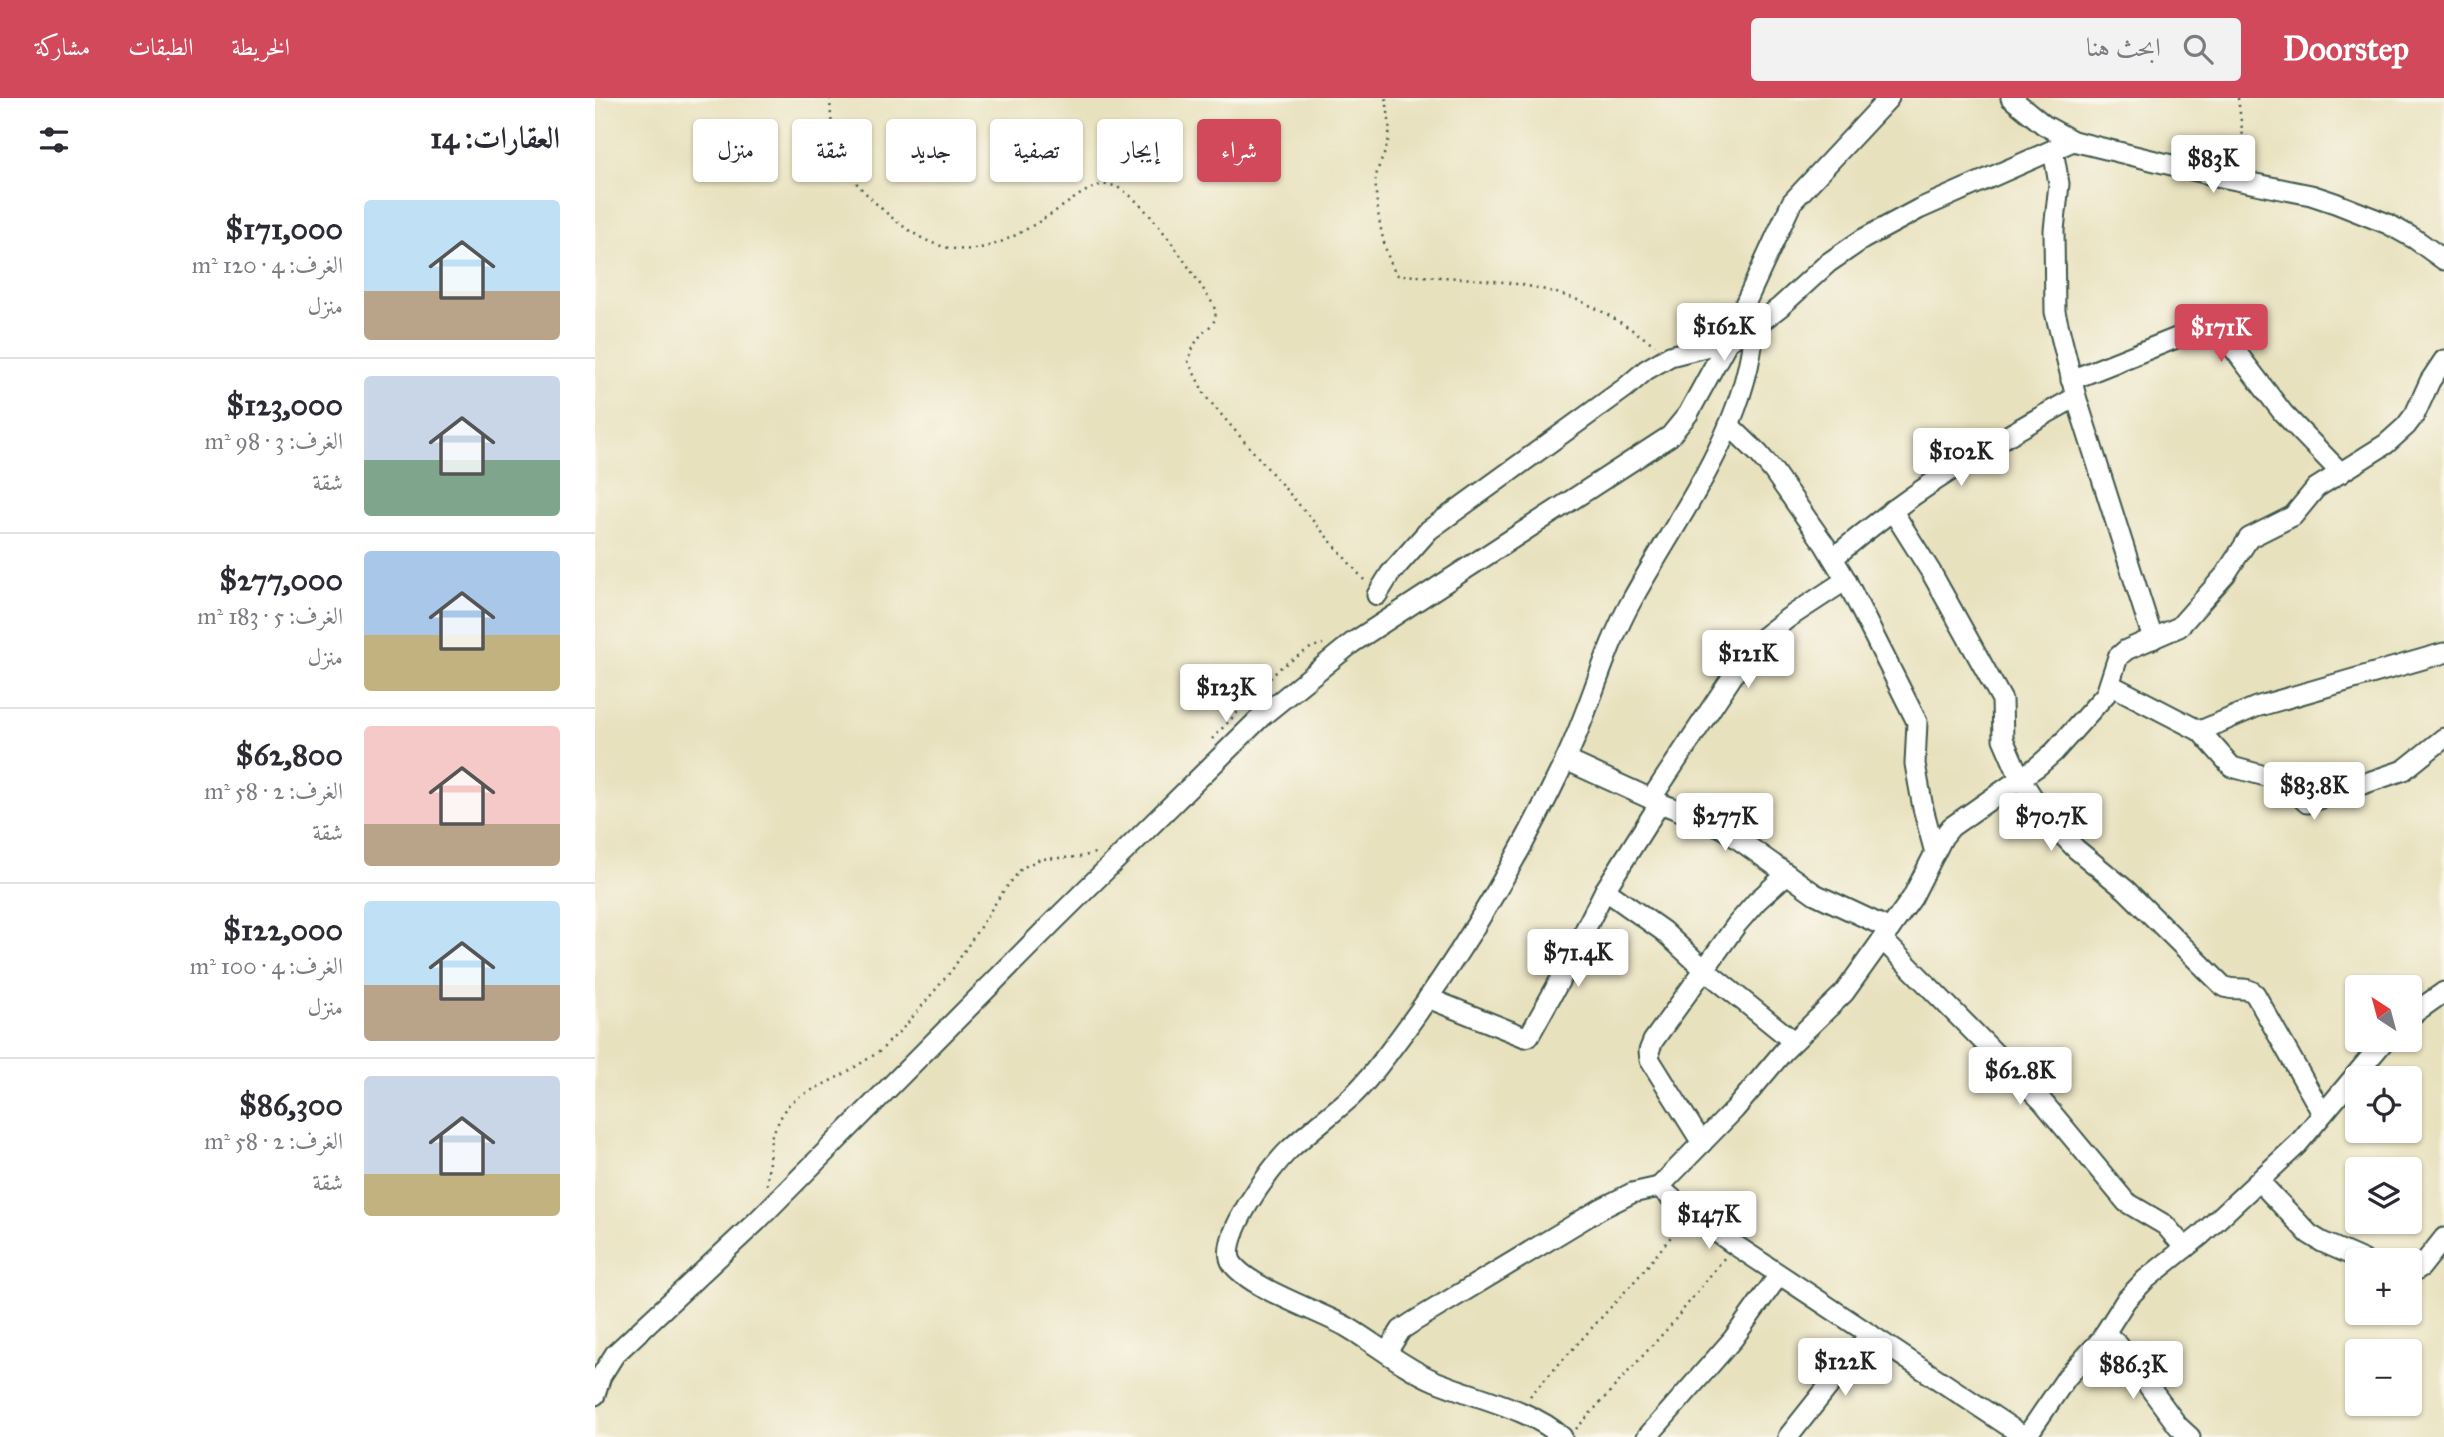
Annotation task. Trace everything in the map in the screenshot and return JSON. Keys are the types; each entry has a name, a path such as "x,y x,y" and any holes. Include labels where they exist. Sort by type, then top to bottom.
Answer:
{"street":[{"path":"595,1395 601,1376 615,1354 757,1221 1054,921 1262,716 1352,643 1671,436 1688,414 1728,341 1792,202 1889,98"},
{"path":"2011,98 2043,125 2073,141 2311,195 2363,213 2415,239 2444,260"},
{"path":"1377,595 1412,546 1429,530 1646,370 1670,356 1728,341 1755,327 1828,263 1863,239 1919,209 2073,141"},
{"path":"2053,150 2059,184 2054,230 2055,312 2073,389 2154,639"},
{"path":"1833,558 1892,510 2073,389 2214,323 2283,413 2341,473"},
{"path":"1562,1437 1556,1431 1516,1412 1432,1380 1347,1328 1291,1302 1245,1275 1231,1261 1229,1246 1240,1218 1286,1152 1353,1095 1383,1060 1429,998 1487,910 1566,760 1612,639 1729,425 1752,355 1755,327"},
{"path":"1388,1352 1401,1330 1413,1322 1602,1208 1632,1193 1659,1187 1735,1109 1793,1041 1834,1004 1912,898 1951,827 2038,766 2075,730 2106,694 2118,657 2126,650 2179,627 2225,575 2249,538 2293,516 2316,488 2386,444 2406,426 2444,360"},
{"path":"1729,425 1774,472 1833,558 1917,722 1915,764 1935,853"},
{"path":"1892,510 1931,572 2002,700 2003,739 2020,778 2046,818 2059,833 2126,890 2222,985 2231,989 2248,989 2255,994 2322,1114"},
{"path":"1429,998 1525,1037 1529,1036 1655,801 1742,662 1761,639 1846,580"},
{"path":"2200,730 2256,707 2444,653"},
{"path":"2111,685 2200,730 2232,767 2287,784 2307,803 2404,770 2444,737"},
{"path":"1566,760 1655,801 1721,827 1815,894 1886,934 2042,1101 2126,1202 2165,1226 2185,1248"},
{"path":"1702,1143 1650,1060 1649,1051 1653,1041 1757,901 1787,874"},
{"path":"1605,890 1663,931 1705,970 1793,1041"},
{"path":"2422,1008 2444,992"},
{"path":"1659,1187 1689,1213 1779,1275 2026,1437 2067,1377 2105,1333 2126,1300 2297,1145 2375,1052"},
{"path":"2259,1181 2309,1234 2345,1252"},
{"path":"2422,1266 2444,1238"},
{"path":"1647,1437 1733,1339 1779,1275"},
{"path":"2105,1333 2119,1346 2178,1426 2190,1437"},
{"path":"1788,1437 1870,1334"}],"path":[{"path":"831,98 835,149 846,171 858,187 891,217 932,244 954,250 986,248 1015,237 1086,190 1109,185 1130,194 1176,251 1213,304 1216,313 1213,323 1199,337 1188,361 1206,397 1377,595"},
{"path":"1385,98 1390,129 1387,146 1378,166 1377,196 1384,240 1398,275 1501,280 1546,290 1576,300 1614,318 1670,356"},
{"path":"2238,98 2243,137 2241,180"},
{"path":"1210,741 1281,667 1312,648 1331,642"},
{"path":"767,1187 771,1137 786,1107 800,1096 879,1052 906,1025 952,970 1002,893 1022,868 1040,859 1099,853 1108,846"},
{"path":"1516,1412 1640,1275 1689,1213"},
{"path":"1569,1437 1670,1326 1735,1245"}]}
